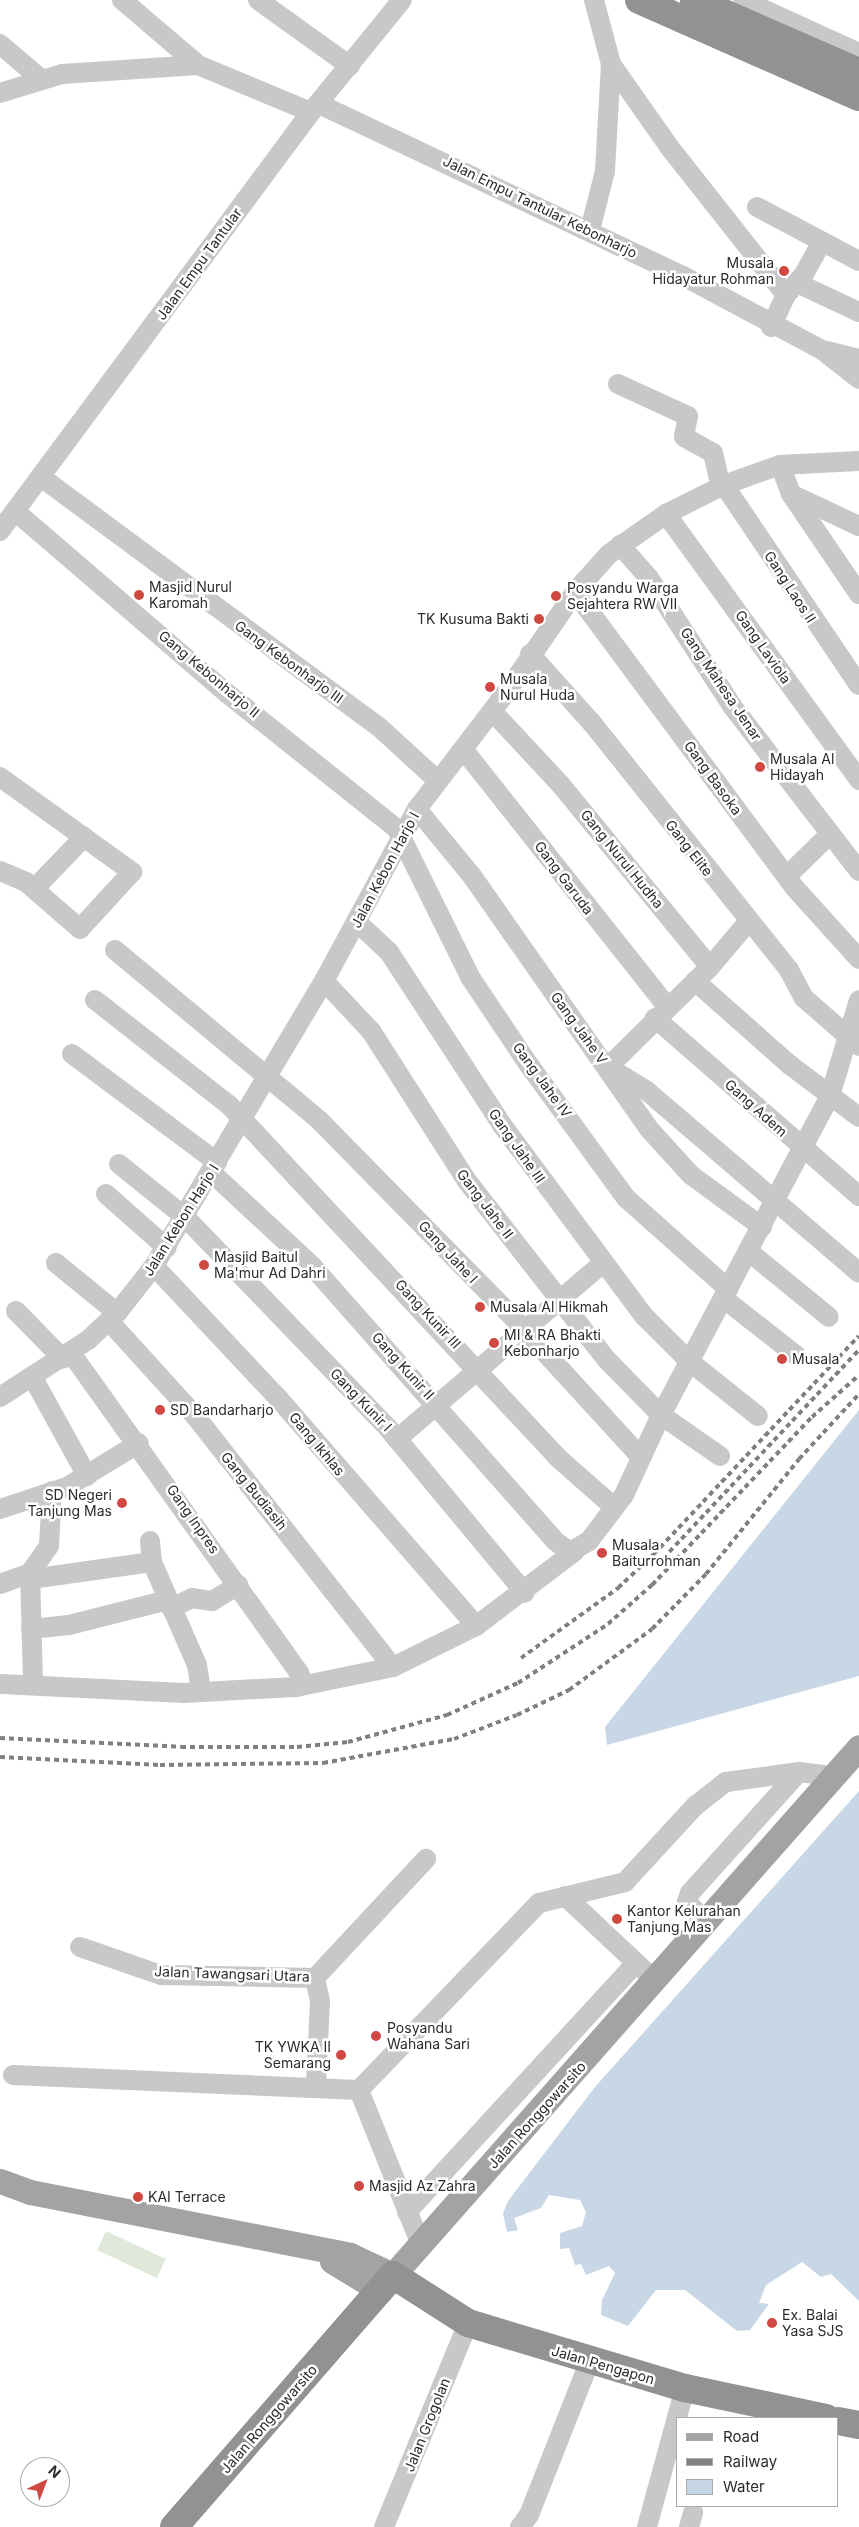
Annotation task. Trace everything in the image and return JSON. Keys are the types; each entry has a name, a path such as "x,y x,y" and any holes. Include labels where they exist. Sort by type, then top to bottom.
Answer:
{"highway":[{"path":"639,0 859,97"},
{"path":"694,0 859,72"},
{"name":"Jalan Pengapon","path":"387,2283 468,2323 589,2363 685,2388 821,2417"},
{"name":"Jalan Ronggowarsito","path":"174,2527 387,2283"},
{"path":"839,2421 859,2425"}],"main road":[{"name":"Jalan Ronggowarsito","path":"387,2283 656,1982 859,1747"},
{"path":"0,2181 30,2192 312,2251 387,2283"},
{"path":"0,2196 30,2192"}],"street":[{"path":"122,0 198,65"},
{"path":"258,0 350,66"},
{"path":"590,230 605,172 611,64 594,0"},
{"path":"743,0 859,53"},
{"name":"Jalan Empu Tantular","path":"0,531 315,108 350,66 393,4"},
{"path":"0,44 41,79"},
{"path":"611,64 670,148 792,289 859,312"},
{"path":"1,92 41,79 100,69 198,65"},
{"name":"Jalan Empu Tantular Kebonharjo","path":"198,65 315,108 590,230 771,327 822,350 859,379"},
{"path":"757,207 821,243 859,261"},
{"path":"771,327 821,243"},
{"path":"822,350 859,360"},
{"path":"618,384 688,416 684,437 713,453 722,486"},
{"name":"Jalan Kebon Harjo I","path":"0,1396 67,1356 113,1317 167,1248 324,981 417,809 492,711 575,592 620,545 666,514 722,486 780,465 859,461"},
{"path":"780,465 791,494 859,594"},
{"name":"Gang Kebonharjo III","path":"41,477 378,726 438,781"},
{"name":"Gang Laos II","path":"722,486 859,686"},
{"path":"791,494 859,526"},
{"name":"Gang Kebonharjo II","path":"15,511 228,694 397,829 401,838"},
{"name":"Gang Laviola","path":"666,514 859,780"},
{"name":"Gang Mahesa Jenar","path":"620,545 649,578 732,706 859,872"},
{"name":"Gang Basoka","path":"575,592 787,876 859,959"},
{"name":"Gang Elite","path":"530,654 592,723 748,922 789,970 804,998 854,1043"},
{"name":"Gang Nurul Hudha","path":"492,711 561,785 710,967"},
{"name":"Gang Garuda","path":"463,750 661,1012"},
{"path":"0,777 132,872 80,929 35,888 0,871"},
{"name":"Gang Jahe V","path":"417,809 472,876 608,1067 638,1115 691,1175 762,1227"},
{"path":"787,876 829,835"},
{"path":"35,888 84,836"},
{"name":"Gang Jahe IV","path":"401,838 470,977 599,1161 635,1208 725,1294 797,1356"},
{"name":"Gang Jahe III","path":"357,922 390,952 471,1081 603,1263 644,1316 689,1361 758,1416"},
{"path":"748,922 710,967 661,1012 608,1067 647,1091 859,1273"},
{"name":"Gang Jahe I","path":"115,950 269,1076 392,1192 525,1330 584,1400 641,1457"},
{"name":"Gang Jahe II","path":"324,981 371,1031 466,1181 607,1360 661,1415 720,1456"},
{"path":"695,982 830,1096 859,1117"},
{"name":"Gang Kunir III","path":"95,1000 243,1120 479,1369 557,1457 614,1507"},
{"path":"0,1684 33,1683 158,1693 201,1689 296,1687 392,1667 476,1626 524,1593 582,1546 614,1507 689,1361 776,1201 830,1096 854,1043 859,1000"},
{"name":"Gang Adem","path":"661,1012 803,1150 859,1196"},
{"name":"Gang Kunir II","path":"72,1054 214,1167 312,1266 438,1405 555,1541 566,1551 582,1546"},
{"name":"Gang Kunir I","path":"119,1164 185,1218 397,1439 524,1593"},
{"path":"106,1194 167,1248"},
{"path":"748,1252 829,1317"},
{"name":"Gang Budiasih","path":"56,1263 113,1317 196,1417 392,1667"},
{"path":"397,1439 603,1263"},
{"name":"Gang Ikhlas","path":"154,1266 279,1399 476,1626"},
{"name":"Gang Inpres","path":"16,1311 67,1356 139,1443 299,1673 302,1682 296,1687"},
{"path":"33,1378 88,1476"},
{"path":"2,1504 52,1492 88,1476 139,1443"},
{"path":"33,1683 30,1576 49,1546 52,1492"},
{"path":"150,1541 152,1562 197,1665 201,1689"},
{"path":"0,1584 30,1576 152,1562"},
{"path":"31,1629 69,1625 192,1598 212,1601 239,1585"},
{"path":"707,1923 687,1902 690,1892 799,1772"},
{"path":"359,2090 524,1915 539,1903 624,1882 715,1788 740,1778 799,1772 833,1776"},
{"name":"Jalan Tawangsari Utara","path":"80,1948 161,1975 315,1978 426,1859"},
{"path":"565,1896 656,1982"},
{"path":"407,2212 636,1963"},
{"path":"315,1978 320,2002 316,2085"},
{"path":"13,2075 316,2085 359,2090"},
{"path":"359,2090 421,2245"},
{"name":"Jalan Grogolan","path":"384,2527 468,2323"},
{"path":"529,2523 589,2363"},
{"path":"677,2417 685,2388"},
{"path":"647,2527 676,2421"}],"shaded area":[{"path":"106,2231 166,2259 157,2278 97,2250"}],"water":[{"path":"859,1410 859,1676 607,1745 605,1727"},
{"path":"859,1791 859,2301 831,2274 821,2277 802,2262 766,2285 759,2303 769,2304 750,2330 737,2331 685,2290 656,2290 628,2326 601,2315 602,2300 615,2273 609,2266 586,2275 581,2264 575,2265 569,2248 560,2249 560,2233 582,2226 586,2212 580,2200 549,2195 541,2208 514,2218 518,2230 507,2232 503,2213 508,2201 595,2087"}],"railway":[{"path":"521,1658 618,1588 654,1554 859,1336"},
{"path":"657,1565 859,1350"},
{"path":"0,1738 181,1747 297,1747 348,1742 447,1715 518,1683 608,1624 652,1585 812,1417 859,1375"},
{"path":"0,1757 160,1765 323,1763 454,1739 517,1715 569,1690 652,1629 706,1574 799,1459 859,1394"}],"place":[{"name":"Musala Hidayatur Rohman","path":"784,271"},
{"name":"Masjid Nurul Karomah","path":"139,595"},
{"name":"Posyandu Warga Sejahtera RW VII","path":"556,596"},
{"name":"TK Kusuma Bakti","path":"539,619"},
{"name":"Musala Nurul Huda","path":"490,687"},
{"name":"Musala Al Hidayah","path":"760,767"},
{"name":"Masjid Baitul Ma'mur Ad Dahri","path":"204,1265"},
{"name":"Musala Al Hikmah","path":"480,1307"},
{"name":"MI & RA Bhakti Kebonharjo","path":"494,1343"},
{"name":"Musala","path":"782,1359"},
{"name":"SD Bandarharjo","path":"160,1410"},
{"name":"SD Negeri Tanjung Mas","path":"122,1503"},
{"name":"Musala Baiturrohman","path":"602,1553"},
{"name":"Kantor Kelurahan Tanjung Mas","path":"617,1919"},
{"name":"Posyandu Wahana Sari","path":"376,2036"},
{"name":"TK YWKA II Semarang","path":"341,2055"},
{"name":"Masjid Az Zahra","path":"359,2186"},
{"name":"KAI Terrace","path":"138,2197"},
{"name":"Ex. Balai Yasa SJS","path":"772,2323"}]}
